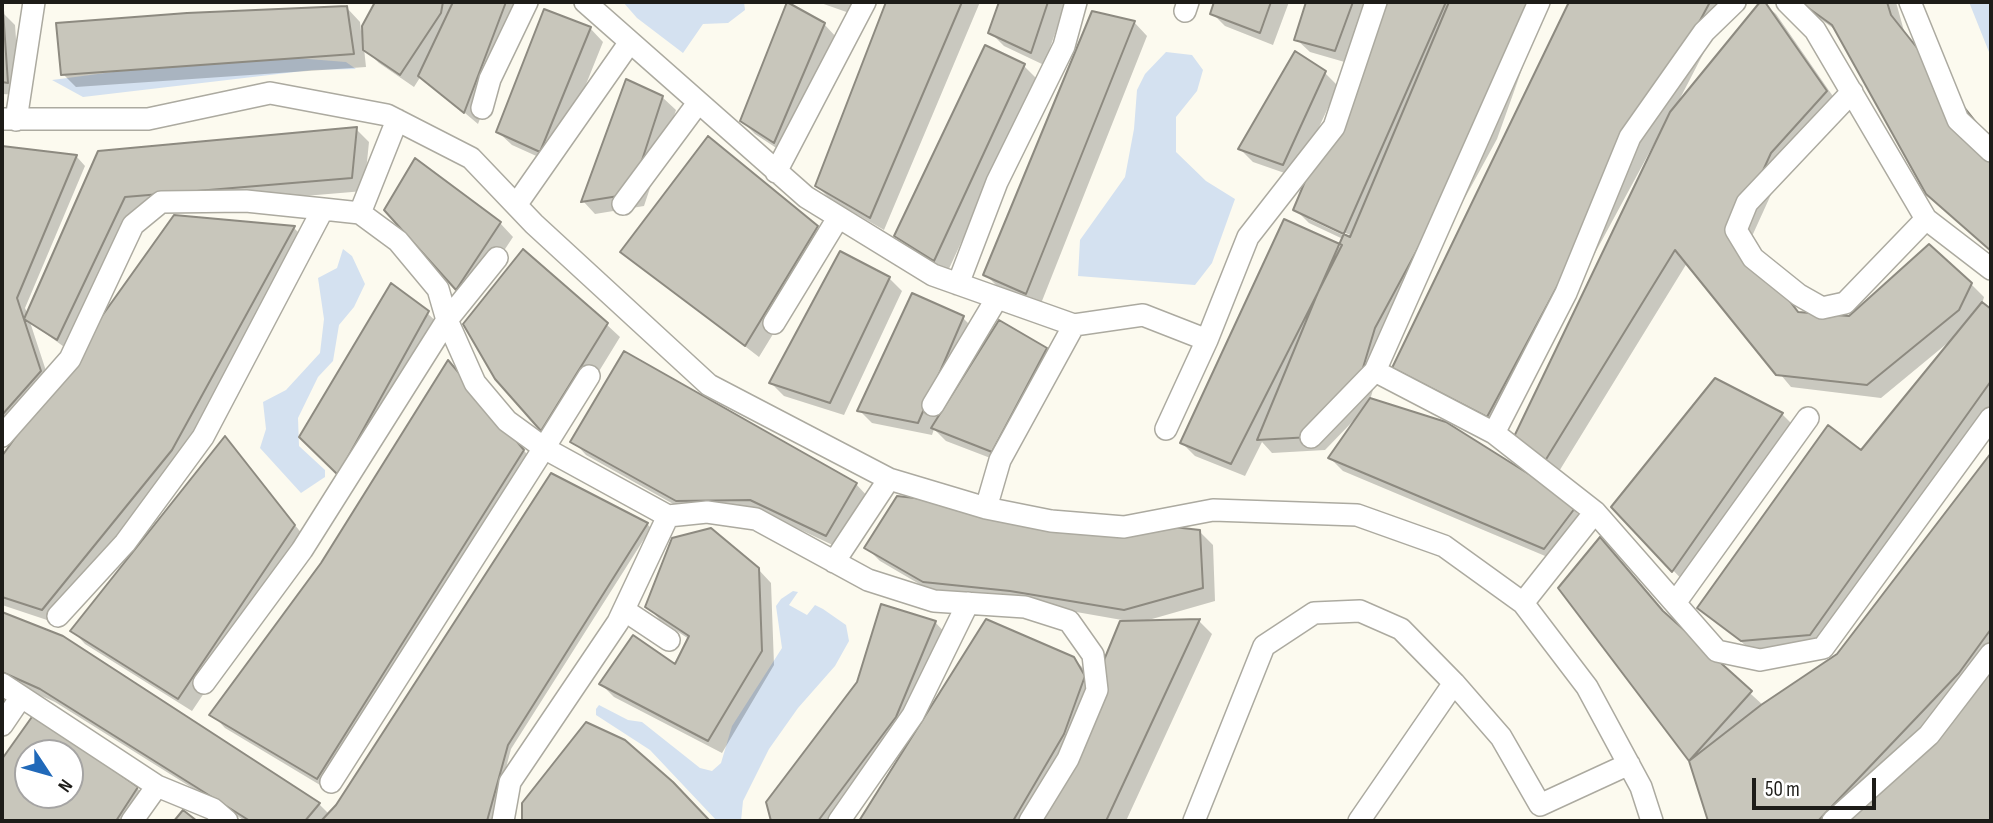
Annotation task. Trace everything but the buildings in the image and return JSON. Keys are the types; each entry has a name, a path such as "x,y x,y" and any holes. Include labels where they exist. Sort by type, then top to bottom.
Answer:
{"street":[{"path":"34,2 9,119 148,119 270,93 387,115 471,158 516,205 709,385 889,479 986,508 1051,521 1124,527 1213,510 1357,515 1444,546 1523,603 1587,687 1629,764 1652,821"},
{"path":"482,108 490,79 527,2"},
{"path":"585,2 806,197 933,275 1074,325 1143,315 1207,340"},
{"path":"776,172 865,2"},
{"path":"958,284 997,181 1063,46 1076,2"},
{"path":"1166,429 1207,340 1248,237 1334,127 1376,2"},
{"path":"1311,437 1375,371 1539,2"},
{"path":"1494,433 1566,293 1630,137 1704,32 1735,2"},
{"path":"1787,2 1815,30 1926,219 1991,269"},
{"path":"1910,2 1958,120 1991,151"},
{"path":"516,205 630,42"},
{"path":"1852,92 1747,203 1736,230 1753,258 1799,295 1822,308 1845,303 1926,219"},
{"path":"623,204 698,103"},
{"path":"360,213 397,120"},
{"path":"2,436 70,359 134,225 160,202 246,201 360,213 398,241 438,289 447,320 475,383 507,421 544,448 668,516 707,512 757,519 868,580 934,601 1025,607 1069,621 1093,655 1097,690 1068,759 1030,821"},
{"path":"58,616 125,544 203,437 323,209"},
{"path":"774,323 838,218"},
{"path":"204,683 302,550 447,320 497,258"},
{"path":"933,405 997,298"},
{"path":"986,508 1000,460 1074,325"},
{"path":"1375,371 1494,433 1595,512 1717,651 1760,660 1823,648 1991,418"},
{"path":"331,782 589,376"},
{"path":"1675,603 1808,418"},
{"path":"834,562 889,479"},
{"path":"1523,603 1595,512"},
{"path":"503,821 510,782 563,708 624,610 668,516"},
{"path":"839,821 913,715 968,603"},
{"path":"624,610 669,640"},
{"path":"1194,821 1264,646 1314,613 1360,611 1401,629 1454,682 1501,737 1543,813 1629,764"},
{"path":"1833,821 1929,735 1991,654"},
{"path":"1359,821 1454,682"},
{"path":"2,684 157,786 213,809 227,821"},
{"path":"2,725 21,697"},
{"path":"132,821 157,786"}],"water":[{"path":"623,2 744,2 745,10 728,23 703,24 683,53 637,18"},
{"path":"1969,2 1991,2 1991,57"},
{"path":"1166,52 1192,55 1203,70 1197,91 1176,117 1176,152 1206,181 1235,199 1212,263 1195,285 1078,276 1080,240 1125,177 1134,129 1137,90 1145,74"},
{"path":"296,58 346,62 356,69 312,70 83,97 52,80 136,69"},
{"path":"343,249 352,256 365,284 354,307 339,325 333,361 318,377 298,418 299,446 325,470 325,477 301,493 260,448 266,429 263,402 286,390 320,353 324,319 318,278 337,268"},
{"path":"793,591 798,592 789,605 807,615 815,605 823,609 846,625 849,641 835,666 798,708 769,749 743,801 741,821 717,821 650,750 596,715 596,709 599,705 628,720 642,722 700,768 712,771 721,763 732,726 782,648 776,606"}]}
